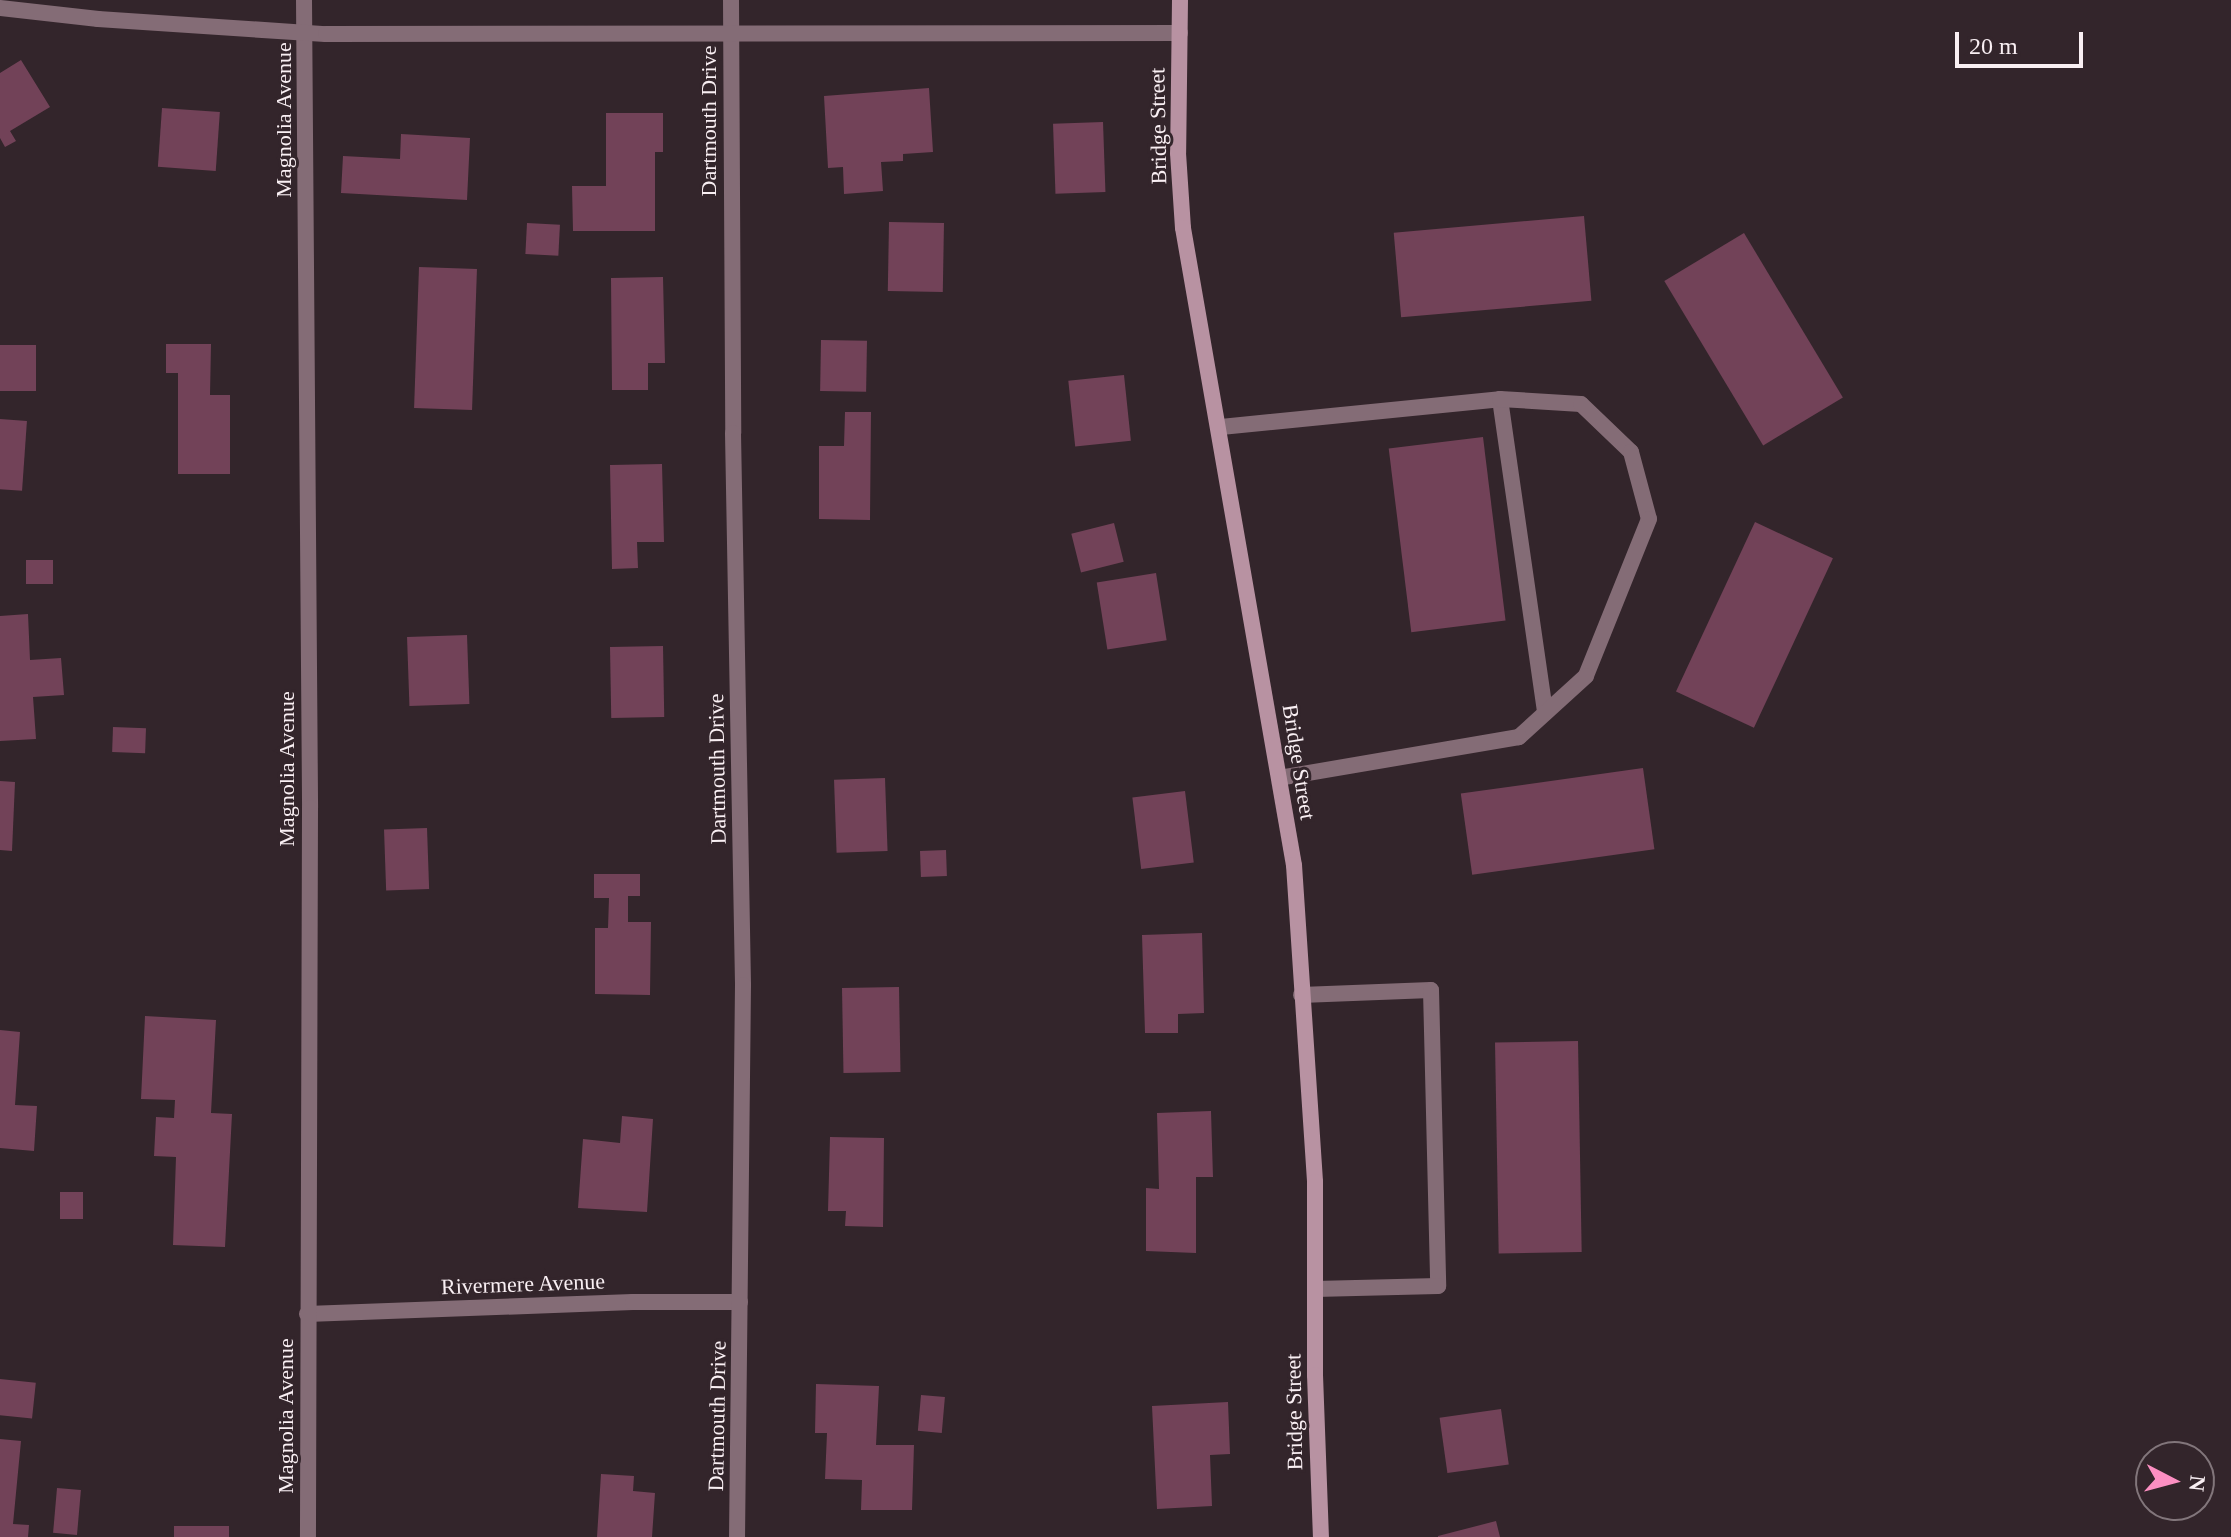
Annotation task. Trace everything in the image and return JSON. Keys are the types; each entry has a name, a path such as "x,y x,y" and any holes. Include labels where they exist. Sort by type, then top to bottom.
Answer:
{"main road":[{"name":"Bridge Street","path":"1180,0 1178,153 1183,228 1221,427 1294,865 1315,1182 1318,1506 1321,1537"}],"street":[{"name":"Magnolia Avenue","path":"304,0 310,808 308,1537"},
{"name":"Dartmouth Drive","path":"731,0 733,433 743,985 737,1537"},
{"path":"0,8 98,19 306,33 1180,33"},
{"path":"1500,399 1545,713"},
{"path":"1221,427 1500,399 1581,404 1631,452 1649,519 1586,676 1519,737 1279,778"},
{"path":"1301,995 1431,990 1438,1286 1315,1289"},
{"name":"Rivermere Avenue","path":"307,1314 633,1302 740,1302"}],"building":[{"path":"21,60 50,107 10,131 16,141 5,147 0,138 0,73"},
{"path":"929,88 933,152 903,154 903,161 881,162 883,191 844,194 843,167 828,168 824,96"},
{"path":"162,108 220,112 216,171 158,167"},
{"path":"606,113 663,113 663,152 655,152 655,231 573,231 572,186 606,186"},
{"path":"1103,122 1105,192 1055,194 1053,124"},
{"path":"401,134 470,138 467,200 341,193 343,156 400,159"},
{"path":"1584,216 1591,301 1401,317 1394,233"},
{"path":"889,222 944,223 943,292 888,291"},
{"path":"527,223 560,225 558,256 525,254"},
{"path":"1744,233 1843,398 1763,445 1664,281"},
{"path":"419,267 477,269 472,410 414,408"},
{"path":"663,277 665,363 648,363 648,390 612,390 611,278"},
{"path":"821,340 867,341 866,392 820,391"},
{"path":"166,344 211,344 210,395 230,395 230,474 178,474 178,373 166,373"},
{"path":"0,345 36,345 36,391 0,391"},
{"path":"1124,375 1131,441 1075,446 1068,381"},
{"path":"845,412 871,412 870,520 819,519 819,446 844,446"},
{"path":"0,419 27,421 22,491 0,489"},
{"path":"1483,437 1506,621 1411,632 1389,449"},
{"path":"662,464 664,542 637,542 638,568 612,569 610,465"},
{"path":"1755,522 1833,558 1754,728 1676,691"},
{"path":"1114,523 1124,562 1081,572 1071,534"},
{"path":"26,560 53,560 53,584 26,584"},
{"path":"1156,573 1167,640 1107,650 1097,582"},
{"path":"28,614 30,660 61,658 64,695 33,697 36,739 0,741 0,616"},
{"path":"467,635 469,704 409,706 407,637"},
{"path":"663,646 664,717 611,718 610,647"},
{"path":"113,727 146,728 145,753 112,752"},
{"path":"1643,768 1654,849 1472,875 1461,794"},
{"path":"885,778 888,851 837,853 834,780"},
{"path":"0,781 15,782 12,851 0,850"},
{"path":"1185,791 1194,862 1141,869 1132,797"},
{"path":"427,828 429,889 386,890 384,830"},
{"path":"946,850 947,876 921,877 920,851"},
{"path":"594,874 640,874 640,896 628,896 628,922 651,922 650,995 595,994 595,928 608,928 609,898 594,898"},
{"path":"1202,933 1204,1013 1178,1014 1178,1033 1145,1033 1142,935"},
{"path":"899,987 900,1072 843,1073 842,988"},
{"path":"145,1016 216,1020 211,1113 232,1114 225,1247 173,1245 176,1157 154,1156 156,1117 174,1118 175,1100 141,1099"},
{"path":"0,1030 20,1032 15,1105 37,1106 34,1151 0,1148"},
{"path":"1578,1041 1582,1252 1499,1253 1495,1042"},
{"path":"1211,1111 1213,1177 1196,1177 1196,1253 1146,1251 1146,1188 1159,1189 1157,1113"},
{"path":"622,1116 653,1119 647,1212 578,1208 583,1139 620,1143"},
{"path":"830,1137 884,1138 883,1227 845,1226 846,1211 828,1211"},
{"path":"60,1192 83,1192 83,1219 60,1219"},
{"path":"0,1379 36,1383 32,1419 0,1415"},
{"path":"816,1384 879,1386 876,1445 914,1445 912,1510 861,1510 862,1480 825,1479 827,1433 815,1433"},
{"path":"921,1395 945,1397 942,1433 918,1431"},
{"path":"1228,1402 1230,1454 1210,1455 1212,1506 1157,1509 1152,1406"},
{"path":"1501,1409 1509,1464 1447,1473 1440,1418"},
{"path":"0,1439 21,1441 13,1524 29,1525 28,1537 0,1537"},
{"path":"601,1474 634,1476 633,1491 655,1493 652,1537 597,1537"},
{"path":"57,1488 81,1490 77,1535 53,1533"},
{"path":"1496,1521 1500,1537 1438,1537 1438,1536"},
{"path":"174,1526 229,1526 229,1537 174,1537"}]}
